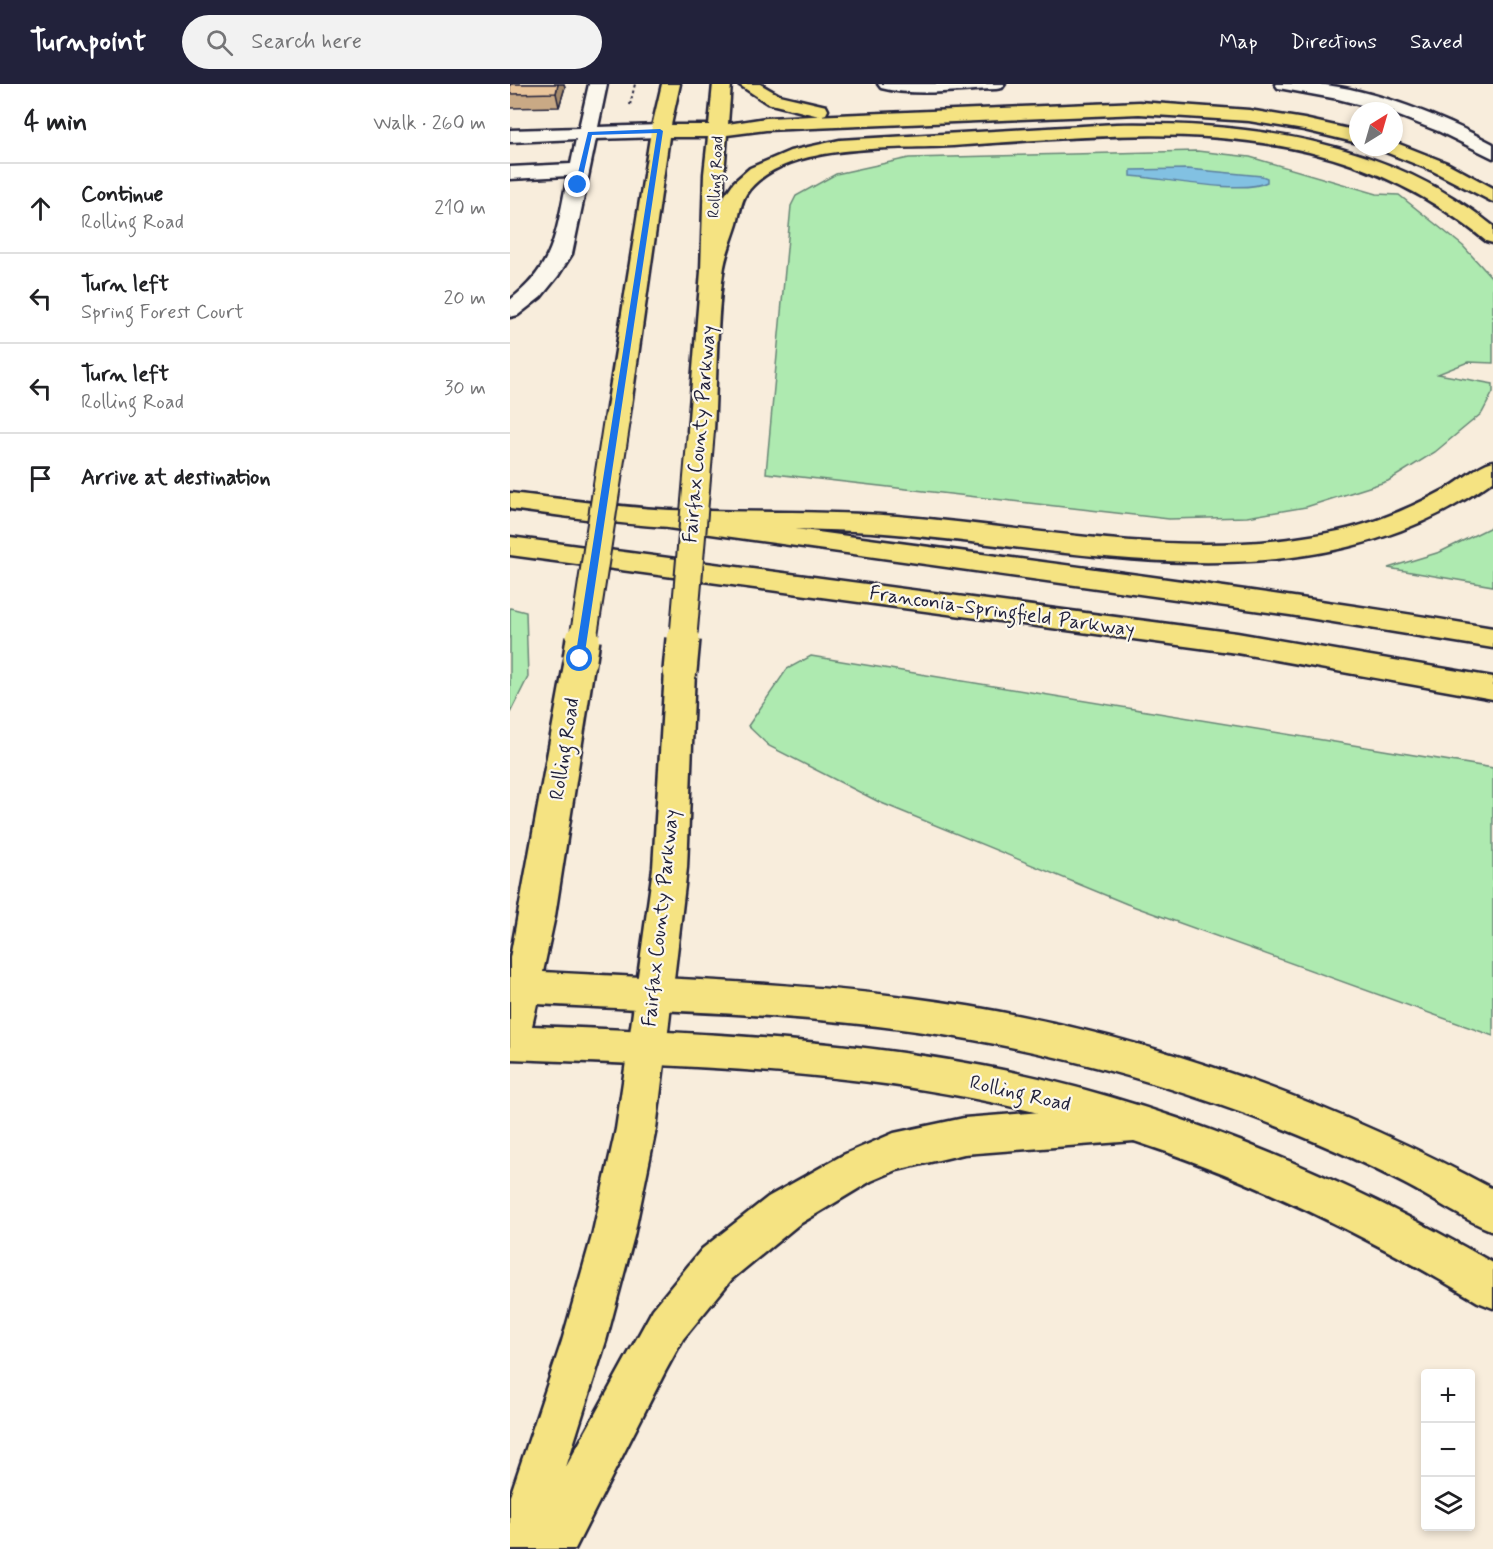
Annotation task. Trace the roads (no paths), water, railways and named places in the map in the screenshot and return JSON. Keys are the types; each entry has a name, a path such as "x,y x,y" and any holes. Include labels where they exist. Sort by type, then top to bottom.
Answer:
{"main road":[{"name":"Rolling Road","path":"671,84 660,131 580,659 537,916 510,1041 647,1048 902,1071 1048,1098 1134,1123 1215,1151 1298,1185 1388,1227 1493,1287"},
{"name":"Rolling Road","path":"712,271 714,174 722,84"},
{"path":"747,84 765,96 796,106 908,117"},
{"path":"660,131 719,131 766,124 1131,108 1189,109 1289,121 1349,135"},
{"path":"719,131 760,140 1174,129 1242,135 1317,149 1369,165 1419,186 1462,211 1493,237"},
{"path":"712,271 735,195 741,186 775,163 808,152 842,146 1061,132"},
{"path":"1403,152 1440,166 1493,196"},
{"name":"Fairfax County Parkway","path":"515,1549 551,1446 615,1224 636,1128 670,868 680,671 712,271"},
{"path":"635,516 895,525 1155,553 1256,552 1302,546 1383,528 1422,513 1455,496 1493,469"},
{"path":"510,501 1272,601 1493,639"},
{"name":"Franconia-Springfield Parkway","path":"510,546 1237,643 1493,688"},
{"path":"1237,643 1437,698 1493,709"},
{"path":"522,987 765,1000 859,1009 969,1023 1067,1042 1140,1061 1217,1086 1316,1124 1410,1165 1493,1211"},
{"path":"549,1549 649,1356 668,1324 717,1264 783,1210 857,1168 894,1152 964,1136 1134,1123"}],"street":[{"path":"510,310 532,296 550,275 561,254 590,133 598,84"},
{"path":"887,84 922,86 996,84"},
{"path":"1284,84 1351,97 1404,112 1448,129 1493,152"},
{"path":"510,136 660,131"},
{"path":"510,173 581,169"}],"water":[{"path":"1188,169 1262,176 1267,178 1267,182 1256,186 1240,187 1202,185 1131,176 1131,170"}]}
